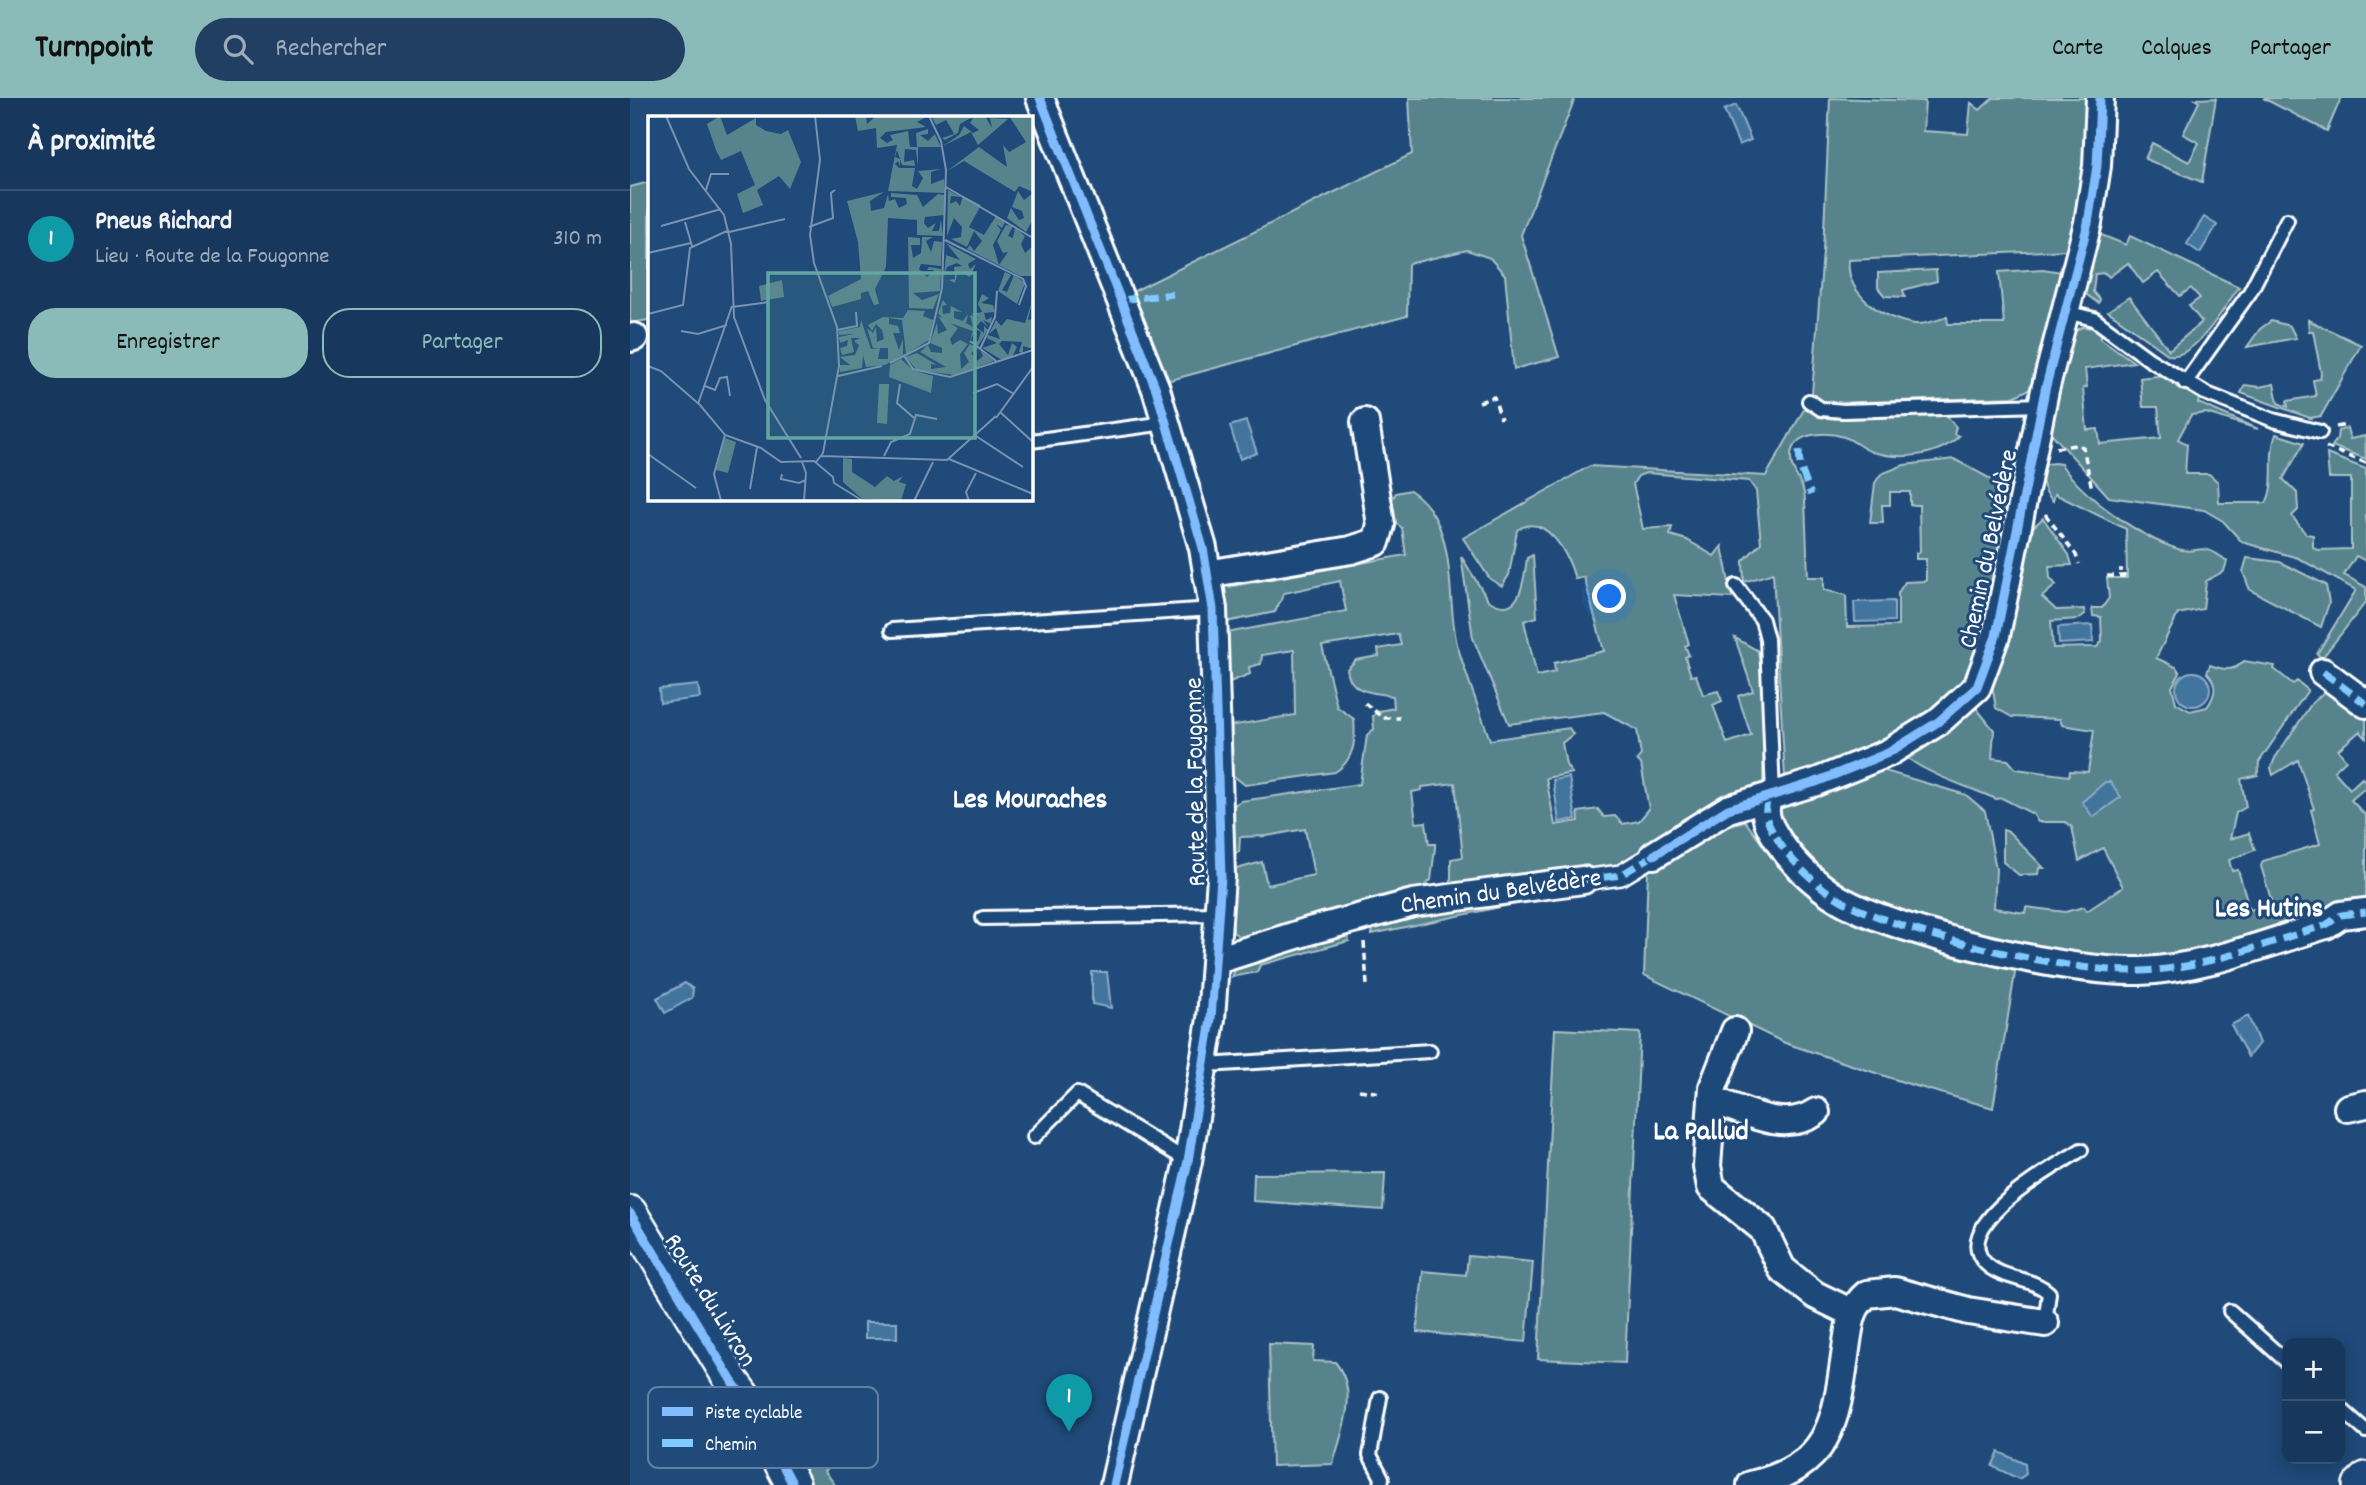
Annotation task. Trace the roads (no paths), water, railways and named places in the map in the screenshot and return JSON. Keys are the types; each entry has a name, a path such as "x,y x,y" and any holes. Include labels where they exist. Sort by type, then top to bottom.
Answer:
{"street":[{"name":"Route de la Fougonne","path":"1041,98 1132,328 1166,423 1203,548 1213,609 1220,914 1206,1065 1188,1161 1114,1485"},
{"name":"Chemin du Belvédère","path":"1217,960 1309,931 1413,903 1621,875 1728,809 1770,797 1888,752 1938,722 1972,693 1985,670 1996,636 2042,405 2088,223 2097,166 2101,98"},
{"path":"1207,575 1351,550 1376,542 1381,525 1364,422"},
{"path":"2323,672 2366,704"},
{"path":"1770,797 1765,814 1767,823 1786,851 1815,881 1849,905 1942,936 2050,960 2111,970 2185,966 2326,925 2341,915 2366,912"},
{"path":"1735,1031 1715,1079 1707,1166 1711,1187 1763,1229 1782,1269 1815,1295 1852,1313"},
{"path":"1712,1100 1778,1122 1800,1121 1816,1112"},
{"name":"Route du Livron","path":"630,1213 736,1387"},
{"path":"1751,1485 1792,1472 1819,1449 1832,1423 1852,1313 1867,1294 1887,1290 1977,1312 2045,1323"},
{"name":"Route du Livron","path":"784,1468 793,1485"},
{"path":"2360,1485 2366,1479"}],"lane":[{"path":"2185,383 2250,292 2287,220"},
{"path":"2066,312 2094,319 2185,383 2273,420 2320,432"},
{"path":"1809,401 1821,409 1844,411 2042,405"},
{"path":"1032,441 1166,423"},
{"path":"1737,586 1762,620 1767,639 1770,797"},
{"path":"892,630 1213,609"},
{"path":"983,918 1220,914"},
{"path":"1206,1065 1430,1051"},
{"path":"1034,1136 1077,1094 1188,1161"},
{"path":"2045,1323 2049,1293 1986,1264 1979,1255 1977,1239 1982,1226 2011,1196 2081,1150"},
{"path":"2230,1311 2282,1358"},
{"path":"1380,1398 1370,1455 1382,1478 1381,1485"},
{"path":"2345,1412 2366,1431"}],"water":[{"path":"1736,105 1751,140 1739,145 1724,110"},
{"path":"2204,217 2217,225 2200,253 2187,244"},
{"path":"1246,421 1257,453 1240,459 1230,426"},
{"path":"1894,601 1894,621 1855,622 1854,602"},
{"path":"2092,625 2093,642 2059,644 2058,627"},
{"path":"2193,672 2205,677 2210,689 2205,701 2193,706 2181,701 2176,689 2181,677"},
{"path":"698,685 700,698 660,703 659,689"},
{"path":"1569,777 1576,819 1559,822 1553,780"},
{"path":"2105,782 2110,782 2121,797 2093,817 2082,802"},
{"path":"1092,972 1107,972 1111,1008 1092,1004"},
{"path":"685,983 693,989 692,998 665,1013 657,998"},
{"path":"2248,1016 2259,1043 2248,1057 2231,1025"},
{"path":"865,1322 897,1322 897,1338 865,1338"},
{"path":"1999,1452 2025,1464 2026,1474 2019,1479 1992,1466"}],"place":[{"name":"Pneus Richard","path":"1069,1432"}],"district":[{"name":"Les Mouraches","path":"1030,802"},
{"name":"Les Hutins","path":"2269,911"},
{"name":"La Pallud","path":"1701,1134"}]}
